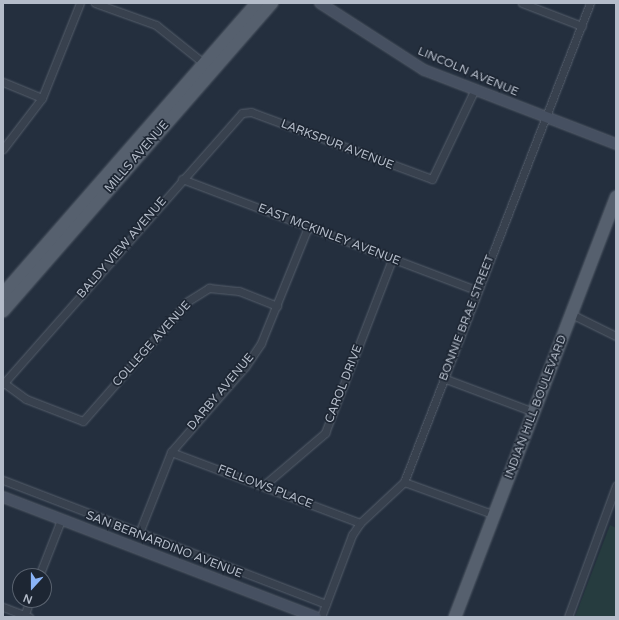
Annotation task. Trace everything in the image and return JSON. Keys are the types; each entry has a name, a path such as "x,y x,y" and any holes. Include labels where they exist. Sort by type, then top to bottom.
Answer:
{"main road":[{"name":"MILLS AVENUE","path":"4,309 208,67 257,3"},
{"name":"MILLS AVENUE","path":"3,294 208,67 272,3"},
{"name":"LINCOLN AVENUE","path":"320,3 410,63 474,91 616,144"},
{"name":"INDIAN HILL BOULEVARD","path":"455,617 616,197"},
{"name":"SAN BERNARDINO AVENUE","path":"3,497 316,617"}],"street":[{"path":"3,148 42,98 80,3"},
{"path":"95,3 156,25 208,67"},
{"path":"522,3 582,26"},
{"name":"BONNIE BRAE STREET","path":"321,617 360,522 404,482 476,290 548,118 590,3"},
{"path":"3,82 42,98"},
{"name":"LARKSPUR AVENUE","path":"242,113 251,112 432,179 474,91"},
{"name":"BALDY VIEW AVENUE","path":"4,383 182,179 242,113"},
{"name":"EAST MCKINLEY AVENUE","path":"182,179 476,290"},
{"name":"DARBY AVENUE","path":"139,533 171,452 245,367 261,343 308,227"},
{"name":"CAROL DRIVE","path":"263,486 325,433 392,259"},
{"name":"COLLEGE AVENUE","path":"4,383 26,399 83,421 188,301 209,288 239,291 277,306"},
{"path":"571,314 616,336"},
{"path":"443,378 534,412"},
{"name":"FELLOWS PLACE","path":"171,452 360,522"},
{"path":"3,480 326,604"},
{"path":"404,482 495,515"},
{"path":"568,617 616,486"},
{"path":"42,568 60,520"},
{"path":"3,607 26,616"}],"green space":[{"path":"610,525 616,528 616,617 575,617"}]}
